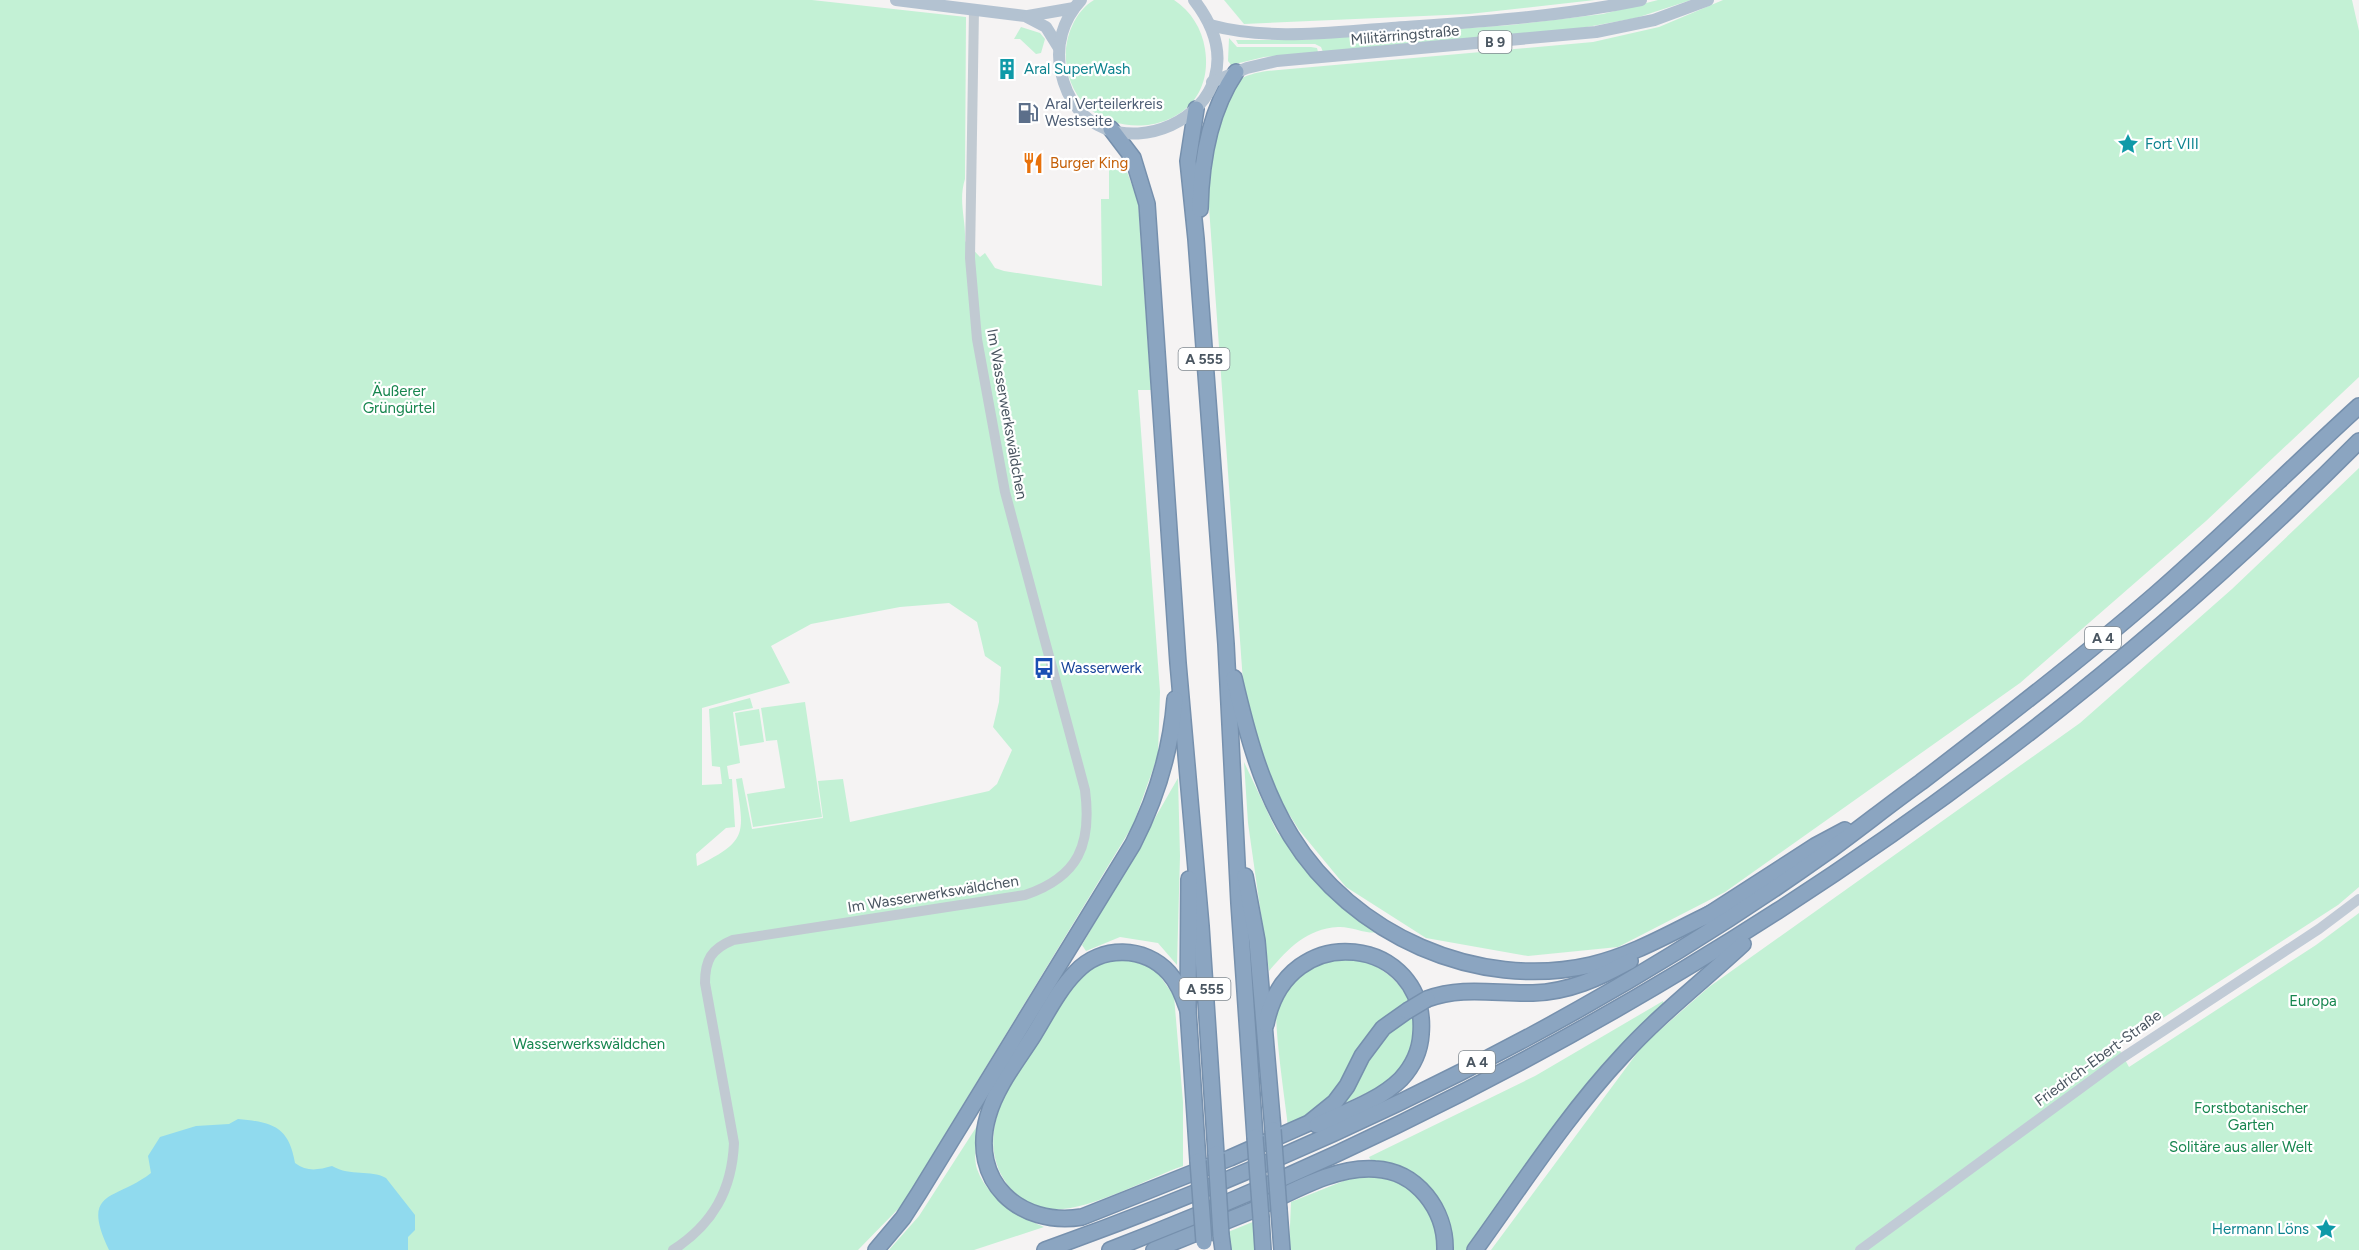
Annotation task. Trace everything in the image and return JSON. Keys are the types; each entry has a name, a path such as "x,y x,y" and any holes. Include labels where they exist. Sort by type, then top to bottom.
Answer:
{"highway":[{"path":"1196,239 1203,164 1214,113 1221,95 1236,72"},
{"path":"1196,110 1188,160 1196,239"},
{"name":"A 555","path":"1111,129 1133,158 1144,189 1178,663 1185,720 1191,825 1201,926 1222,1242"},
{"name":"A 555","path":"1196,239 1226,644 1239,903 1263,1250"},
{"name":"A 4","path":"1045,1250 1241,1173 1464,1069 1667,956 1776,888 2007,716 2155,595 2359,406"},
{"name":"A 4","path":"1110,1250 1250,1194 1388,1131 1517,1066 1617,1011 1774,915 1942,800 2106,673 2196,595 2359,441"},
{"path":"1226,644 1254,757 1268,793 1293,838 1314,866 1349,902 1396,935 1431,952 1471,964 1505,970 1547,971 1612,960 1712,913"},
{"path":"876,1250 903,1218 920,1193 1143,824 1159,786 1170,740 1178,663"},
{"path":"1188,1010 1171,975 1144,956 1126,952 1108,954 1092,959 1076,971 1057,996 1011,1071 989,1113 984,1134 985,1157 993,1179 1008,1199 1041,1216 1057,1219 1082,1217 1298,1129 1335,1102 1347,1086 1373,1039 1391,1020 1426,999 1455,991 1534,993 1586,984 1712,913 1815,846 1877,815"},
{"path":"1191,825 1187,923 1188,1010 1204,1246"},
{"path":"1238,850 1254,915 1266,1024 1282,1250"},
{"path":"1475,1250 1583,1103 1620,1058 1653,1023 1774,915"},
{"path":"1031,1250 1090,1222 1306,1131 1373,1099 1399,1081 1412,1065 1421,1030 1419,1006 1402,977 1386,963 1372,956 1346,951 1312,958 1288,975 1277,990 1266,1024"},
{"path":"1308,1185 1388,1131"},
{"path":"1154,1250 1308,1185 1364,1169 1375,1169 1399,1175 1418,1187 1434,1205 1444,1228 1445,1250"}],"main road":[{"path":"896,0 1025,16 1046,27 1059,48"},
{"path":"1078,4 1064,27 1059,48 1062,77 1070,96 1090,118 1111,129 1133,134 1151,133 1171,127 1196,110 1206,96 1212,82 1216,56 1210,25 1194,0"},
{"name":"Militärringstraße","path":"1210,25 1240,33 1341,32 1593,10 1641,0"},
{"name":"Militärringstraße","path":"1212,82 1236,72 1277,62 1596,32 1654,20 1708,0"},
{"path":"1025,16 1078,4"},
{"name":"Friedrich-Ebert-Straße","path":"1860,1250 2122,1058 2319,929 2359,899"}],"street":[{"name":"Im Wasserwerkswäldchen","path":"673,1250 706,1222 724,1196 733,1170 734,1143 705,983 705,966 714,950 734,940 1025,895 1056,882 1067,872 1077,860 1088,830 1085,790 1005,492 977,339 970,258 974,9"}],"green space":[{"name":"Äußerer Grüngürtel","path":"0,0 812,0 966,17 965,179 962,195 965,241 980,257 985,253 995,268 1004,271 1102,286 1101,199 1109,199 1109,169 1101,169 1101,163 1104,160 1113,159 1127,172 1138,201 1151,390 1138,390 1160,692 1158,755 1133,825 902,1205 858,1250 0,1250","holes":["949,603 977,622 985,656 1001,667 999,702 993,727 1012,750 997,784 989,791 850,822 843,779 818,781 823,818 752,829 742,778 736,779 741,812 739,833 726,849 697,866 696,854 726,828 735,827 732,779 729,779 727,766 740,763 733,712 753,708 750,698 709,709 712,766 720,767 722,784 702,785 702,708 790,683 771,646 811,624 900,607"]},
{"path":"1094,0 1174,0 1186,9 1198,28 1205,49 1204,81 1191,104 1169,119 1144,125 1117,123 1093,111 1075,90 1066,60 1066,52 1069,34 1076,18"},
{"path":"1224,0 1595,0 1469,14 1244,24"},
{"path":"1658,0 1691,0 1636,18 1576,29 1323,52 1321,47 1315,44 1238,44 1236,40 1304,40 1511,25 1603,14"},
{"path":"1723,0 2352,0 2359,31 2359,377 2206,521 2020,683 1725,892 1618,947 1528,956 1426,938 1346,887 1299,830 1279,798 1265,768 1244,696 1207,179 1225,93 1243,78 1267,71 1593,42 1659,27"},
{"path":"1021,27 1040,33 1045,39 1041,53 1036,54 1020,39 1014,39"},
{"path":"1229,38 1237,47 1311,47 1317,48 1318,52 1264,57 1231,65 1228,61"},
{"path":"2359,468 2359,887 2338,905 2118,1047 2129,1067 2316,945 2359,913 2359,1250 1491,1250 1643,1045 1709,987 2080,723 2232,589"},
{"path":"805,702 822,817 753,827 747,794 785,788 777,740 766,741 761,708"},
{"path":"759,709 764,742 740,746 735,713"},
{"path":"1244,762 1277,832 1338,902 1380,932 1338,927 1316,932 1291,948 1269,971 1248,823"},
{"path":"1178,778 1180,856 1177,965 1158,943 1120,937 1086,951 1082,945"},
{"path":"1353,957 1386,973 1399,985 1410,1002 1374,1028 1329,1099 1310,1115 1288,1127 1278,1046 1277,1007 1289,985 1307,970 1328,961"},
{"path":"1126,959 1155,969 1174,996 1183,1102 1183,1166 1117,1194 1081,1206 1050,1209 1032,1204 1020,1197 1007,1184 997,1164 993,1144 995,1124 1001,1104 1010,1084 1062,998 1078,977 1099,964"},
{"path":"1663,1001 1664,1005 1528,1164 1466,1250 1452,1250 1449,1225 1445,1214 1440,1203 1425,1184 1405,1170 1373,1164 1369,1157 1535,1076"},
{"path":"1414,1012 1414,1041 1409,1057 1402,1068 1374,1089 1340,1105 1385,1035"},
{"path":"977,1126 975,1159 977,1169 988,1189 1005,1205 1044,1227 974,1250 889,1250 919,1216"},
{"path":"1356,1176 1395,1180 1413,1191 1430,1214 1440,1250 1289,1250 1291,1202"},
{"path":"1255,1221 1256,1250 1230,1250 1228,1232"}],"water":[{"path":"238,1119 261,1122 284,1134 295,1163 304,1168 317,1169 332,1166 346,1171 380,1175 386,1178 415,1215 415,1230 408,1237 408,1250 109,1250 98,1216 100,1206 106,1199 151,1173 148,1156 160,1137 196,1126 229,1124"}],"place":[{"name":"Aral SuperWash","path":"1007,69"},
{"name":"Aral Verteilerkreis Westseite","path":"1028,113"},
{"name":"Fort VIII","path":"2128,144"},
{"name":"Burger King","path":"1033,163"},
{"name":"Wasserwerk","path":"1044,668"},
{"name":"Hermann Löns","path":"2326,1229"}],"park label":[{"name":"Europa","path":"2313,1001"},
{"name":"Wasserwerkswäldchen","path":"589,1044"},
{"name":"Forstbotanischer Garten","path":"2251,1116"},
{"name":"Solitäre aus aller Welt","path":"2241,1147"}]}
